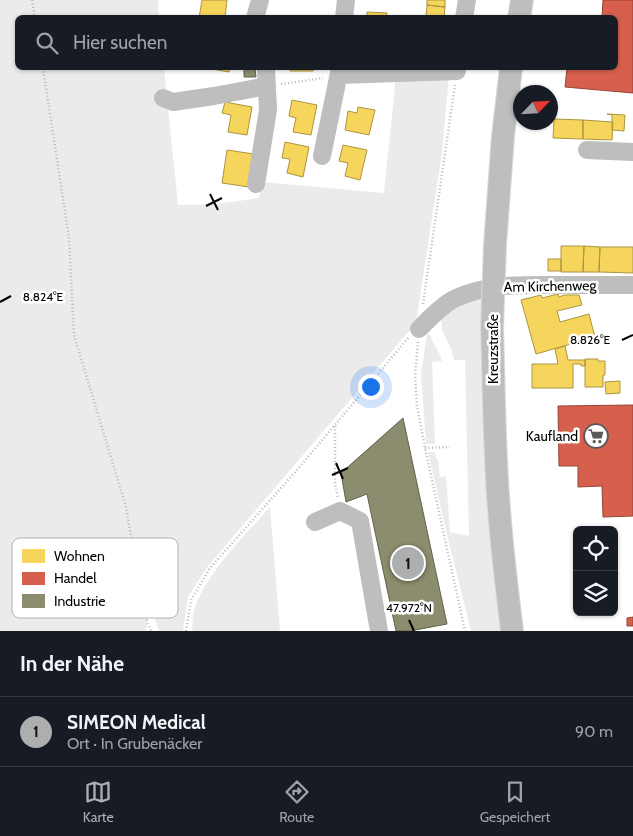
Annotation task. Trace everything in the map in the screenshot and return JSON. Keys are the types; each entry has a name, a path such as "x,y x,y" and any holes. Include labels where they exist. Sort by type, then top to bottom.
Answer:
{"main road":[{"path":"520,15 522,0"},
{"name":"Kreuzstraße","path":"511,70 503,136 495,245 492,328 494,426 499,507 512,631"}],"street":[{"path":"344,15 346,0"},
{"path":"464,15 467,0"},
{"path":"256,184 268,110 266,70"},
{"path":"322,156 339,71 398,70"},
{"path":"163,98 173,102 267,86"},
{"path":"587,150 633,152"},
{"name":"Am Kirchenweg","path":"420,329 432,315 454,300 473,292 493,287 516,285 633,285"},
{"path":"315,522 340,511 360,521 379,631"}],"path":[{"path":"32,0 34,15"},
{"path":"43,70 68,238 74,335 126,507 131,538"},
{"path":"457,70 415,376 425,448 465,631"},
{"path":"267,86 339,71"},
{"path":"186,631 190,600 210,568 409,337 420,329"},
{"path":"335,425 335,483 340,511"},
{"path":"425,448 450,447"},
{"path":"146,618 151,631"}],"shaded area":[{"path":"0,0 158,0 159,15 15,15 15,70 164,70 178,205 216,204 259,198 262,182 384,193 396,76 449,75 442,153 416,323 208,566 188,597 183,631 159,631 155,618 178,618 178,538 12,538 12,618 148,618 146,631 0,631"},
{"path":"481,298 487,484 501,631 471,631 428,452 435,452 436,459 438,459 440,477 446,476 450,532 469,536 465,360 454,360 442,330 441,316 465,302"},
{"path":"427,334 430,335 442,361 432,362 435,444 426,444 421,374"},
{"path":"270,507 280,631 192,631 193,615 205,586 225,558"}],"building: Wohnen":[{"path":"202,0 227,0 225,15 200,15"},
{"path":"427,0 445,0 445,7 427,5"},
{"path":"427,5 445,7 444,15 426,15"},
{"path":"367,12 387,13 387,15 367,15"},
{"path":"290,70 313,70 313,71"},
{"path":"292,100 317,105 311,135 293,132 296,118 289,116"},
{"path":"225,102 252,107 247,135 228,132 231,115 222,113"},
{"path":"358,107 375,110 369,135 345,130 348,111 357,113"},
{"path":"607,114 625,115 624,131 612,130 612,115"},
{"path":"558,119 583,120 583,139 553,138 553,130 558,130"},
{"path":"583,120 613,122 612,140 583,139"},
{"path":"285,142 309,147 303,177 287,173 290,159 282,158"},
{"path":"343,145 367,150 360,180 345,176 348,163 339,161"},
{"path":"227,150 254,154 249,187 222,183"},
{"path":"561,246 584,246 583,272 561,272"},
{"path":"584,246 600,247 599,272 583,272"},
{"path":"600,247 633,247 633,273 599,272"},
{"path":"548,259 561,259 561,271 548,271"},
{"path":"558,294 559,297 579,295 582,305 557,311 560,322 589,314 595,337 536,354 521,300 541,295 542,298"},
{"path":"565,346 568,360 585,360 585,366 573,364 573,388 532,388 532,364 558,364 555,349"},
{"path":"585,359 605,361 603,387 585,387"},
{"path":"620,381 620,393 606,394 605,382"}],"building: Handel":[{"path":"603,0 633,0 633,93 565,87 567,70 618,70 618,15 602,15"},
{"name":"Kaufland","path":"633,405 633,516 603,517 602,486 578,487 578,466 559,466 558,406"},
{"path":"633,617 633,626 627,626 627,618"}],"building: Industrie":[{"path":"244,70 255,70 256,77 244,77"},
{"path":"403,418 447,624 410,631 396,631 367,494 346,502 341,473"}],"place":[{"name":"Kaufland","path":"596,436"},
{"name":"SIMEON Medical","path":"408,563"}]}
